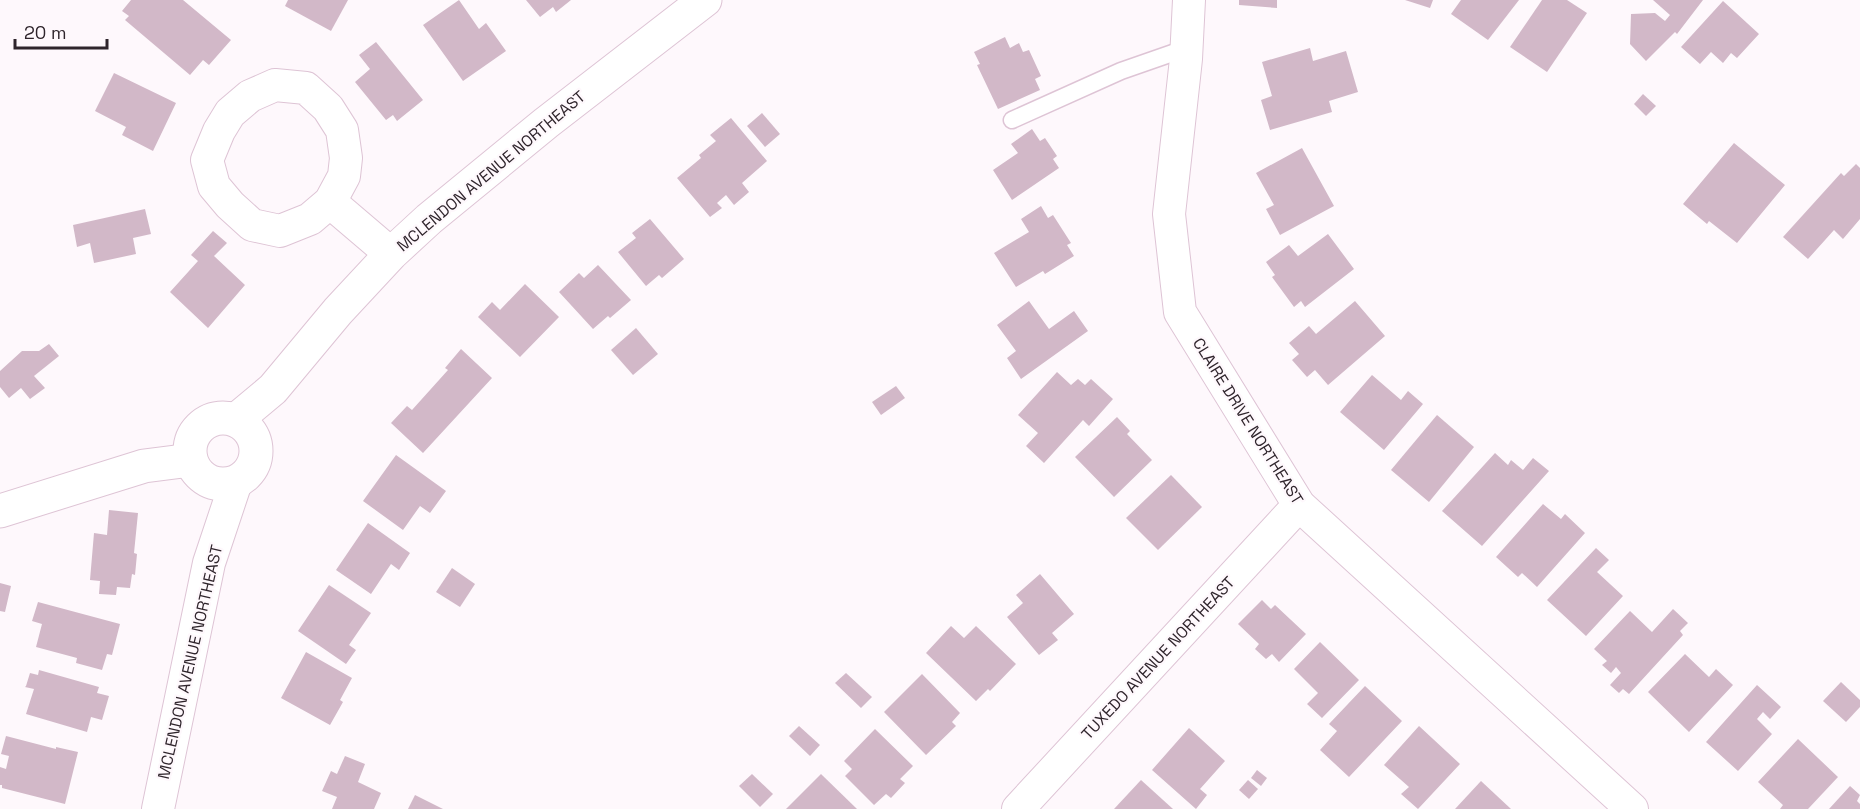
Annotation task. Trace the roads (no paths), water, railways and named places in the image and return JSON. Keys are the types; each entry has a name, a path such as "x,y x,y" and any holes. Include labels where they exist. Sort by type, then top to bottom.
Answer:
{"street":[{"name":"MCLENDON AVENUE NORTHEAST","path":"158,809 209,563 236,482 254,465 256,452 244,429 273,389 338,311 391,254 429,219 546,123 705,0"},
{"name":"CLAIRE DRIVE NORTHEAST","path":"1189,0 1187,48 1169,214 1180,312 1299,506 1632,809"},
{"path":"275,85 306,88 328,108 342,130 346,158 344,176 330,202 310,219 280,231 252,225 214,186 207,160 219,131 230,113 250,96 275,85"},
{"path":"330,202 391,254"},
{"path":"236,482 224,484 212,482 200,475 193,446 202,425 213,420 226,418 244,429"},
{"path":"0,511 144,466 193,446"},
{"name":"TUXEDO AVENUE NORTHEAST","path":"1018,809 1299,506"}],"lane":[{"path":"1012,120 1121,71 1187,48"}]}
